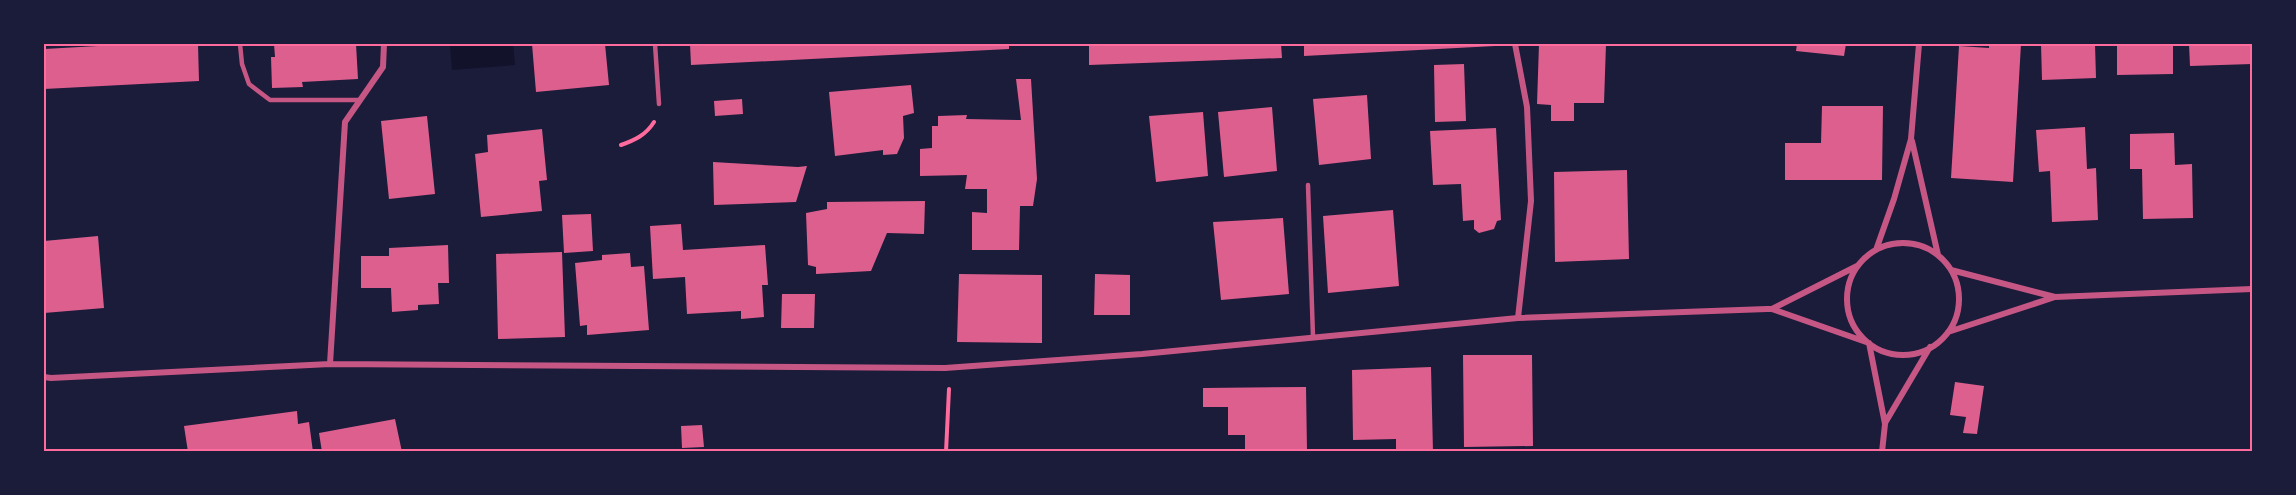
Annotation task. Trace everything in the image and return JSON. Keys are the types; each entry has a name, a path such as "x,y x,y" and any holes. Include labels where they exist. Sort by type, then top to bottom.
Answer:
{"street":[{"path":"330,364 345,122 383,67 384,44"},
{"path":"1515,44 1527,107 1531,201 1518,318"},
{"path":"1876,250 1911,140 1919,44"},
{"path":"1911,140 1938,255"},
{"path":"44,377 330,364 951,367 1142,354 1518,318 1772,309 1869,343 1883,351 1899,354 1915,353 1930,347 1948,332 1956,318 1959,302 1958,285 1952,270 1938,255 1924,247 1907,243 1891,244 1876,250 1858,266 1772,309"},
{"path":"1858,266 1850,281 1847,298 1850,315 1857,331 1869,343 1885,424 1882,452"},
{"path":"1952,270 2055,297"},
{"path":"1948,332 2055,297 2253,289"},
{"path":"1885,424 1930,347"}],"lane":[{"path":"240,44 242,64 249,84 270,100 360,100"},
{"path":"655,44 659,104"},
{"path":"1308,185 1313,337"}],"path":[{"path":"621,145 639,138 649,130 657,117 659,104"},
{"path":"946,452 951,367"}],"shaded area":[{"path":"513,44 515,65 452,70 450,45"}],"building":[{"path":"134,44 198,44 199,81 44,89 44,49"},
{"path":"274,44 356,44 358,79 302,82 303,87 272,88 271,57 275,57"},
{"path":"532,44 605,44 609,85 536,92"},
{"path":"690,44 1009,44 1009,49 691,65"},
{"path":"1089,44 1281,44 1282,58 1089,65"},
{"path":"1304,44 1495,44 1495,46 1304,56"},
{"path":"1539,44 1606,44 1604,103 1574,103 1574,121 1551,121 1551,105 1537,104"},
{"path":"1797,44 1846,44 1844,56 1796,51"},
{"path":"1989,44 2021,44 2013,182 1951,178 1959,46 1989,48"},
{"path":"2041,44 2095,44 2096,78 2042,80"},
{"path":"2117,44 2173,44 2173,74 2117,75"},
{"path":"2189,44 2252,44 2252,64 2190,66"},
{"path":"1464,64 1466,121 1435,122 1434,65"},
{"path":"1016,79 1031,79 1037,179 1033,206 1020,206 1019,250 972,250 972,212 987,213 987,189 965,189 967,175 920,176 920,149 932,148 932,126 938,126 938,116 967,115 966,119 1021,120"},
{"path":"911,85 914,113 903,116 904,138 897,154 883,155 883,150 835,156 829,92"},
{"path":"1367,95 1371,159 1319,165 1313,99"},
{"path":"742,99 743,114 715,116 714,101"},
{"path":"1822,106 1883,106 1882,180 1785,180 1785,143 1821,143"},
{"path":"1272,107 1277,171 1224,177 1218,112"},
{"path":"1203,112 1208,176 1156,182 1149,116"},
{"path":"427,116 435,194 389,199 381,121"},
{"path":"2085,127 2087,169 2096,168 2098,220 2052,222 2050,171 2039,172 2036,130"},
{"path":"1496,128 1501,220 1497,221 1494,229 1479,233 1474,229 1474,220 1463,221 1461,184 1433,185 1430,131"},
{"path":"542,129 547,180 539,181 542,211 481,217 475,154 488,152 487,135"},
{"path":"2174,133 2175,165 2192,164 2193,218 2143,219 2142,169 2130,169 2130,134"},
{"path":"713,162 807,166 796,202 714,205"},
{"path":"1627,170 1629,259 1555,262 1554,172"},
{"path":"925,201 924,234 887,233 871,271 816,274 816,267 808,265 806,213 827,209 827,202"},
{"path":"1393,210 1399,286 1328,293 1323,216"},
{"path":"591,214 593,251 564,253 562,215"},
{"path":"1283,218 1289,294 1221,300 1213,222"},
{"path":"681,224 683,250 765,245 768,285 762,285 764,317 741,319 741,311 687,314 685,277 653,279 650,226"},
{"path":"98,236 104,308 44,313 44,241"},
{"path":"448,245 449,283 438,283 439,304 418,305 418,310 392,312 391,288 361,288 361,256 389,256 389,248"},
{"path":"562,252 565,337 498,339 496,254"},
{"path":"630,253 631,267 644,266 649,330 587,335 587,325 580,326 575,263 602,260 602,255"},
{"path":"959,274 1042,275 1042,343 957,342"},
{"path":"1095,274 1130,275 1130,315 1094,315"},
{"path":"782,294 815,294 814,328 781,328"},
{"path":"1463,355 1532,355 1533,446 1464,447"},
{"path":"1431,367 1433,452 1396,452 1396,439 1353,440 1352,370"},
{"path":"1955,382 1984,386 1977,434 1963,433 1966,417 1950,415"},
{"path":"1306,387 1307,451 1245,452 1245,435 1228,435 1228,407 1203,407 1203,388"},
{"path":"297,411 298,424 309,422 313,452 188,452 184,426"},
{"path":"395,419 402,452 322,452 319,433"},
{"path":"702,425 704,447 682,448 681,426"}]}
